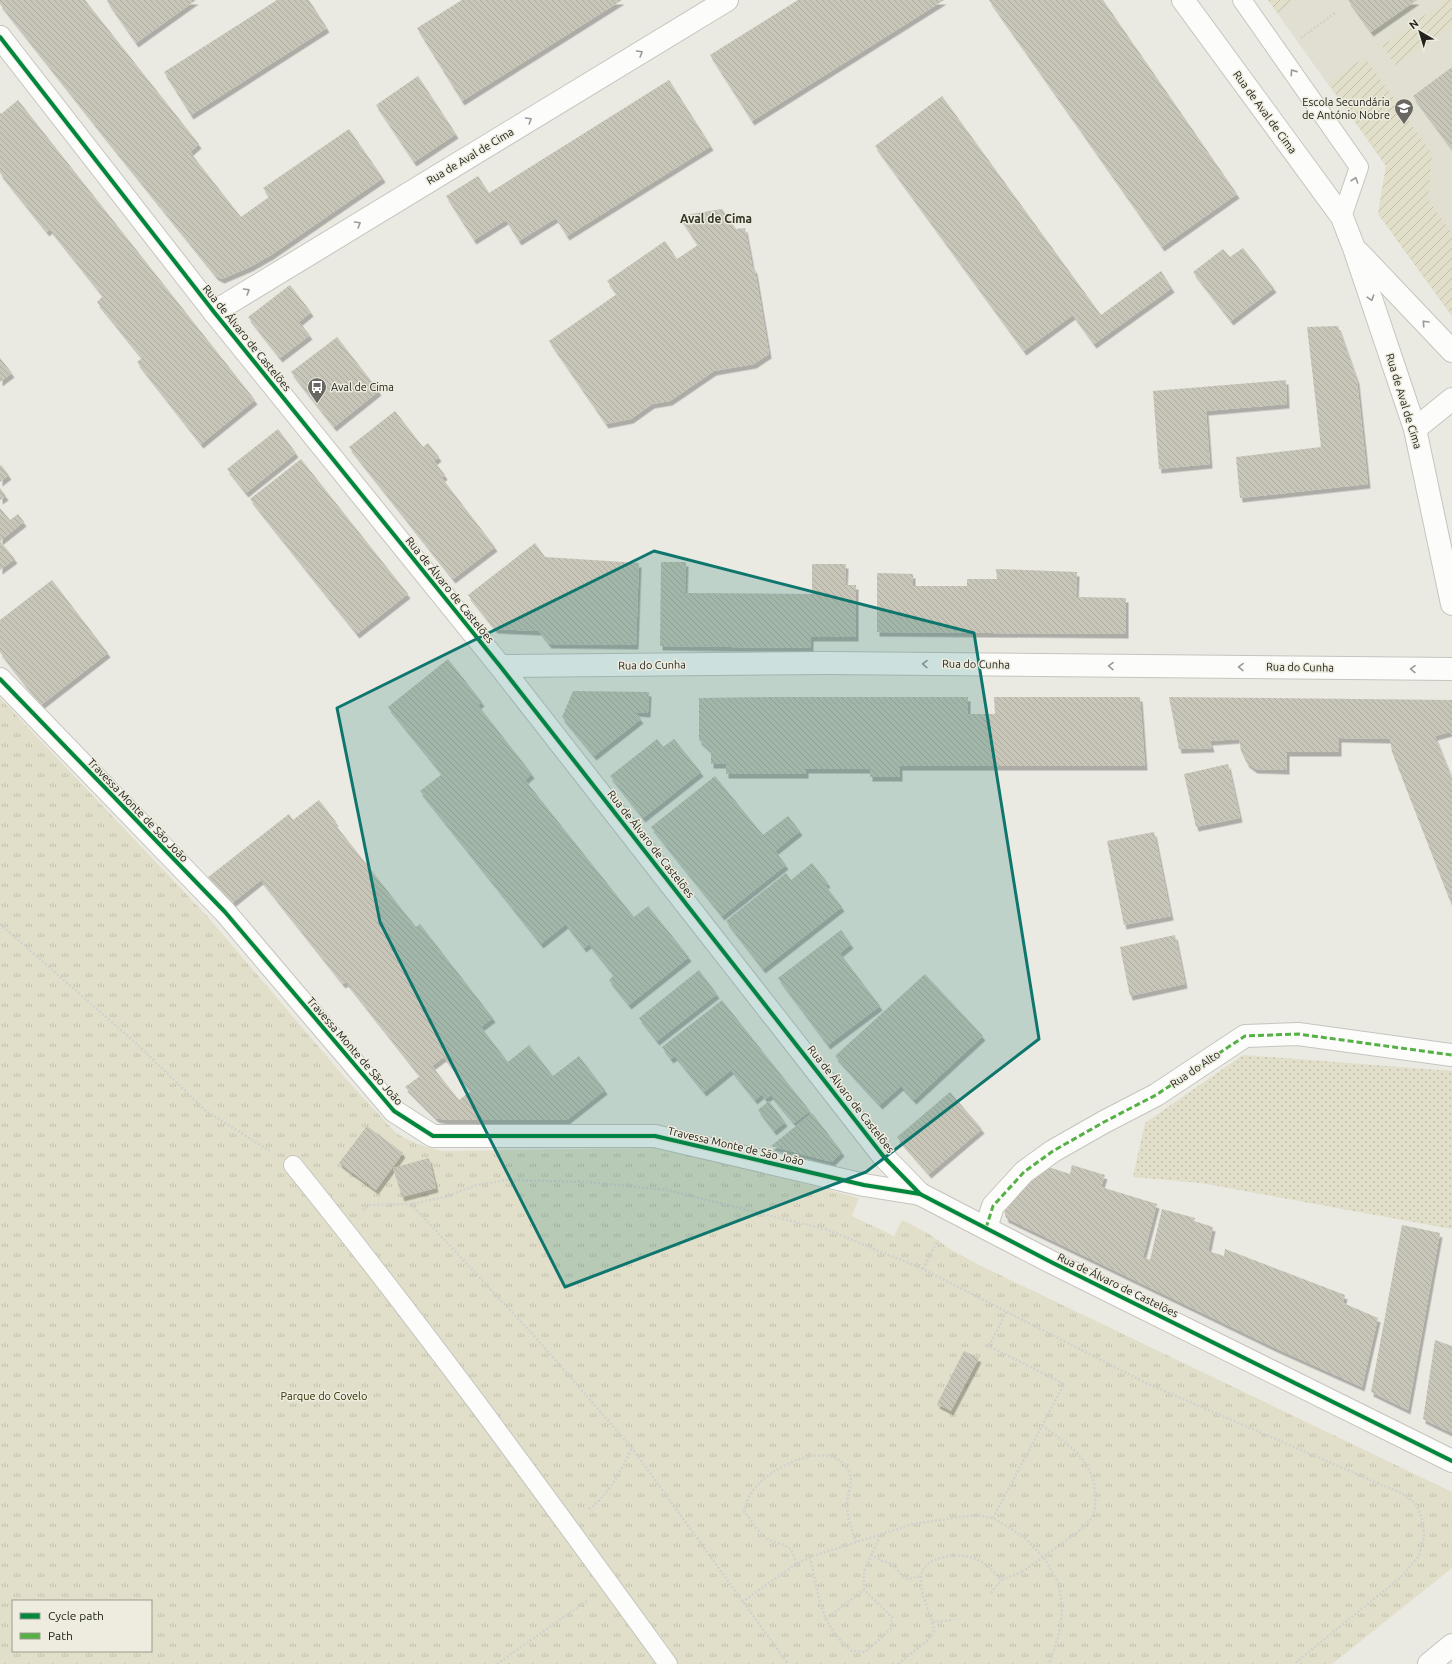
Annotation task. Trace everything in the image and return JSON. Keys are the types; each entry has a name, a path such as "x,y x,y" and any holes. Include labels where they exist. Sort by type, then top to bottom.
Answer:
{"street":[{"name":"Rua de Aval de Cima","path":"214,312 727,0"},
{"name":"Rua de Aval de Cima","path":"1183,0 1342,217 1354,248 1415,429 1452,604"},
{"name":"Rua de Álvaro de Castelões","path":"0,37 214,312 500,666 884,1157 920,1194 1452,1461"},
{"name":"Rua de Aval de Cima","path":"1354,248 1452,351"},
{"path":"1415,429 1452,399"},
{"name":"Rua do Cunha","path":"500,666 835,663 1452,669"},
{"name":"Travessa Monte de São João","path":"0,679 225,912 394,1111 433,1136 655,1136 864,1185 920,1194"},
{"name":"Rua do Alto","path":"986,1228 993,1206 1024,1172 1060,1148 1156,1095 1245,1036 1298,1034 1452,1055"},
{"path":"1429,1664 1452,1645"}],"lane":[{"path":"1242,0 1359,167 1342,217"},
{"path":"293,1165 343,1227 567,1524 668,1664"}],"path":[{"path":"1298,41 1336,13"},
{"path":"0,924 138,1045 206,1111 293,1165"},
{"path":"343,1227 370,1205 411,1204 444,1197 477,1185 507,1180 587,1182 667,1190 828,1230 922,1269 1146,1383 1346,1468 1403,1494 1416,1504 1422,1519 1424,1536 1419,1556 1402,1577 1294,1664"},
{"path":"411,1204 536,1338 632,1448 788,1664"},
{"path":"922,1269 938,1240"},
{"path":"993,1518 1064,1384 989,1346 1007,1311"},
{"path":"991,1594 1001,1580 1022,1572 1076,1532 1092,1516 1096,1501 1095,1481 1086,1462 1074,1450 1042,1424"},
{"path":"567,1524 601,1499 614,1482 632,1448"},
{"path":"796,1564 794,1553 788,1546 764,1536 744,1511 749,1496 755,1487 771,1473 796,1459 817,1456 834,1457 846,1467 852,1481 847,1503 849,1520 856,1542"},
{"path":"742,1602 796,1564 810,1557 913,1524 975,1515 993,1518 1024,1537 1044,1558 1059,1584 1062,1608 1058,1638 1049,1664"},
{"path":"810,1557 825,1619 832,1632 852,1651 866,1652 891,1629 892,1617 864,1590 864,1570 870,1554 881,1534"},
{"path":"870,1554 882,1561 893,1564 902,1576 907,1579 921,1576"},
{"path":"898,1664 928,1640 934,1631 933,1622 925,1605 921,1576 926,1565 942,1556 959,1556 977,1559 992,1569 1001,1580"},
{"path":"497,1664 610,1584"},
{"path":"825,1619 864,1590"},
{"path":"933,1622 953,1620"}],"highlighted area":[{"path":"654,551 974,633 1039,1039 866,1172 565,1287 380,922 337,708"}],"shaded area":[{"name":"Escola Secundária de António Nobre","path":"1268,0 1452,0 1452,316 1378,214 1386,166"}],"green space":[{"path":"1268,0 1295,0 1277,13"},
{"path":"1446,0 1452,0 1452,26 1395,65 1382,46"},
{"path":"1365,57 1432,154 1428,199 1452,234 1452,316 1378,214 1386,166 1328,83"},
{"name":"Parque do Covelo","path":"0,698 207,916 346,1079 396,1133 413,1142 444,1151 662,1148 743,1167 859,1198 852,1216 894,1236 902,1220 929,1234 950,1249 979,1265 1452,1492 1452,1568 1332,1664 0,1664"},
{"path":"1243,1055 1452,1071 1452,1229 1201,1183 1133,1177 1145,1123"}],"building":[{"path":"0,0 85,0 199,144 190,152 241,217 269,197 263,188 349,129 383,178 271,255 250,267 222,279 216,276 107,140 0,4"},
{"path":"108,0 196,0 136,43 107,1"},
{"path":"277,0 309,0 327,28 191,115 164,72"},
{"path":"462,0 622,0 462,101 417,28"},
{"path":"798,0 944,0 752,121 710,55"},
{"path":"989,0 1103,0 1237,194 1162,247"},
{"path":"1348,0 1417,0 1371,32"},
{"path":"1452,67 1452,149 1413,96"},
{"path":"418,76 456,134 414,162 376,105"},
{"path":"669,80 711,146 567,236 556,218 519,241 506,220 474,240 446,196 478,176 489,193"},
{"path":"942,96 1101,315 1161,271 1172,288 1094,344 1073,315 1024,351 875,146"},
{"path":"18,100 255,400 201,444 137,362 142,358 97,302 103,296 50,229 47,232 0,173 0,112 1,114"},
{"path":"722,209 736,229 745,228 752,265 755,270 769,354 754,364 714,371 670,401 652,404 631,419 606,424 549,341 617,294 607,281 665,241 677,259 698,245 680,218 685,215"},
{"path":"1243,248 1274,288 1231,321 1193,272 1223,249 1230,257"},
{"path":"290,285 311,312 299,322 310,335 280,358 248,317"},
{"path":"1338,326 1357,380 1368,484 1240,498 1236,457 1321,447 1307,327"},
{"path":"337,337 379,391 334,427 291,372"},
{"path":"0,358 12,373 0,382"},
{"path":"1286,380 1287,404 1206,411 1210,464 1159,469 1153,391"},
{"path":"395,411 423,447 428,443 439,457 434,461 445,475 442,478 495,547 453,579 349,447"},
{"path":"278,429 296,453 246,493 227,469"},
{"path":"301,459 408,594 357,634 250,499"},
{"path":"1,465 9,475 0,482 0,466"},
{"path":"0,488 6,496 0,500"},
{"path":"0,508 10,520 18,514 24,522 0,541"},
{"path":"0,541 15,559 0,570"},
{"path":"535,543 545,557 639,563 636,645 549,644 539,631 495,629 468,595"},
{"path":"661,562 686,562 685,593 812,594 812,564 846,564 845,585 856,585 856,637 811,637 811,648 660,646"},
{"path":"996,569 1077,572 1076,597 1126,598 1126,634 877,632 877,573 913,574 913,586 967,586 967,579 997,579"},
{"path":"52,580 108,653 41,705 0,652 0,620"},
{"path":"448,659 482,702 478,705 532,774 525,780 634,917 648,906 689,957 629,1005 609,980 614,975 589,944 584,948 566,924 541,944 420,791 442,774 388,707"},
{"path":"573,691 649,692 648,713 635,712 641,719 594,756 562,717"},
{"path":"968,697 968,714 995,714 994,697 1140,697 1145,766 900,766 900,777 870,777 870,769 806,769 806,774 726,774 726,764 711,764 711,751 699,740 699,698"},
{"path":"1169,697 1452,700 1452,735 1450,732 1435,736 1452,779 1452,906 1392,752 1390,739 1339,738 1339,752 1287,752 1287,770 1255,769 1247,763 1241,751 1239,739 1210,741 1212,748 1179,749"},
{"path":"657,739 663,747 674,739 701,772 643,818 610,776"},
{"path":"1228,764 1240,818 1196,827 1184,774"},
{"path":"715,776 763,835 788,816 800,831 775,851 786,865 722,916 651,827"},
{"path":"319,800 336,822 334,823 416,927 420,924 493,1018 481,1027 508,1062 529,1045 553,1076 579,1056 605,1090 567,1120 445,1120 436,1118 405,1087 420,1076 346,982 343,984 261,880 231,904 207,878 289,814 293,820","holes":["444,1057 471,1091 459,1100 432,1066"]},
{"path":"1154,832 1171,916 1124,925 1107,841"},
{"path":"812,863 828,883 825,885 842,907 763,969 726,921 786,873 791,880"},
{"path":"841,930 851,944 840,953 880,1006 828,1045 778,978"},
{"path":"1175,935 1185,984 1130,996 1120,947"},
{"path":"699,970 717,994 657,1041 639,1018"},
{"path":"925,974 983,1036 914,1100 901,1086 880,1105 835,1056"},
{"path":"722,1000 810,1111 794,1123 771,1095 765,1099 762,1094 755,1100 731,1070 704,1092 675,1056 671,1059 662,1047"},
{"path":"950,1092 982,1129 929,1174 897,1137"},
{"path":"769,1101 785,1122 774,1131 758,1110"},
{"path":"812,1113 842,1152 832,1162 771,1146"},
{"path":"367,1126 403,1153 376,1190 339,1163"},
{"path":"429,1158 436,1188 402,1197 393,1168"},
{"path":"1072,1165 1105,1175 1101,1187 1157,1204 1143,1257 1150,1260 1162,1209 1195,1218 1194,1221 1213,1227 1208,1251 1224,1256 1225,1249 1345,1295 1343,1303 1378,1318 1362,1387 1273,1347 1006,1218 1004,1210 1008,1198 1045,1166 1070,1174"},
{"path":"1402,1225 1440,1233 1408,1410 1371,1392"},
{"path":"1435,1340 1452,1346 1452,1433 1423,1419"},
{"path":"964,1351 979,1358 951,1411 937,1404"}],"marked path":[{"path":"986,1228 993,1206 1024,1172 1053,1151 1156,1095 1245,1036 1298,1034 1452,1055"}],"cycle path":[{"path":"0,37 214,312 500,666 884,1157 920,1194 1051,1262 1452,1461"},
{"path":"0,679 225,912 394,1111 433,1136 655,1136 864,1185 920,1194"}],"place":[{"name":"Escola Secundária de António Nobre","path":"1404,125"},
{"name":"Aval de Cima","path":"317,404"}],"district":[{"name":"Aval de Cima","path":"716,219"}]}
